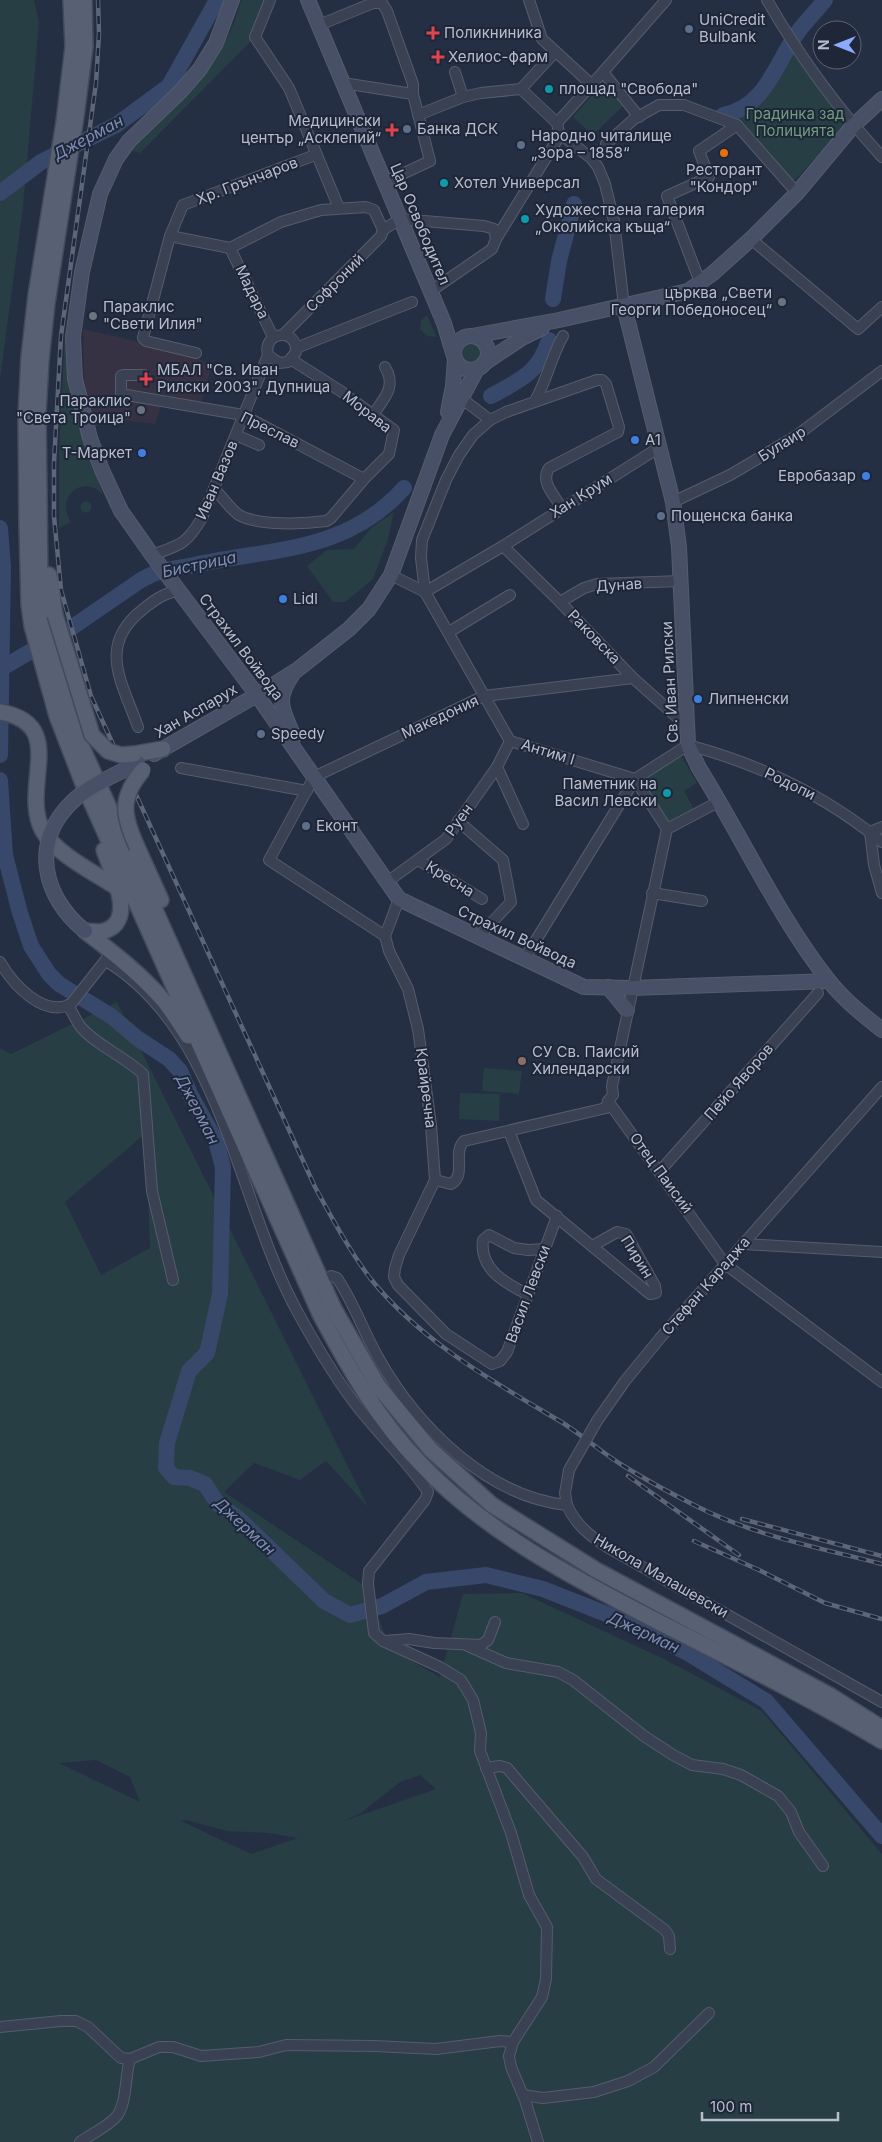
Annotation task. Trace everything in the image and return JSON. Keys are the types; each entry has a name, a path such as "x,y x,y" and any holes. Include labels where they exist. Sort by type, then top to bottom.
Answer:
{"main road":[{"path":"70,119 73,47 71,0"},
{"path":"84,0 85,47 70,119 62,171 42,351 38,412 38,454 46,559 44,650 67,744 121,900 121,912 112,927 106,961"},
{"path":"62,171 36,295 27,392 27,561 29,604 44,621 92,735 108,751 138,762 163,749"},
{"path":"44,650 90,767 304,1246 334,1309 378,1386 431,1450 492,1505 596,1570 831,1696 882,1728"},
{"path":"5,713 21,718 31,726 39,744 35,802 39,821 46,835 63,852 116,887"},
{"path":"67,744 320,1316 364,1394 419,1463 482,1520 591,1586 831,1711 882,1741"},
{"path":"138,762 134,782 128,793 125,805 126,821 254,1109 304,1246"},
{"path":"85,931 101,932 112,927"},
{"path":"85,931 106,961 147,983 165,1002 212,1071"}],"street":[{"name":"Страхил Войвода","path":"232,0 216,43 200,69 180,92 129,142 111,168 100,194 94,218 76,307 73,338 74,378 83,417 116,503 176,588 257,695 399,899 584,987 632,988 829,981"},
{"path":"270,0 255,37 289,88 315,155 339,208"},
{"name":"Цар Освободител","path":"308,0 431,291 444,323 454,357"},
{"path":"529,0 542,39 592,85"},
{"path":"431,291 492,250 548,152 557,140 558,128 592,85 666,0"},
{"path":"767,0 785,30 853,126 882,157"},
{"path":"319,25 373,3 384,2 413,84 413,94 430,161 385,182"},
{"path":"418,114 481,92 521,89 555,52"},
{"path":"455,72 463,97"},
{"path":"603,72 638,117"},
{"path":"343,83 413,94"},
{"path":"521,89 558,128 591,158 598,168 605,184 614,221 624,306"},
{"name":"Хан Аспарух","path":"469,336 559,320 688,291 751,239 797,192 853,126 882,99"},
{"path":"606,144 638,117 659,105 684,105 737,125 797,192"},
{"path":"700,282 666,196 709,177 698,151 737,125"},
{"name":"Хр. Грънчаров","path":"196,353 146,341 143,338 170,236 183,205 315,155"},
{"path":"170,236 230,248 281,222 321,210 339,208 370,208 374,210 383,230"},
{"path":"400,219 489,227 494,229 496,240"},
{"name":"Софроний","path":"284,334 381,236 383,230 400,219"},
{"path":"751,239 858,329 882,307"},
{"name":"Мадара","path":"230,248 273,337"},
{"path":"296,348 412,302"},
{"name":"Св. Иван Рилски","path":"624,306 673,502 681,581 688,745 794,930 829,981 856,1010 882,1030"},
{"name":"Хан Аспарух","path":"442,435 466,402 480,367 522,338 559,320"},
{"path":"444,323 482,341 487,347 488,354 480,367 464,369 454,357 456,344 469,336"},
{"path":"284,334 292,339 296,348 292,360 279,364 268,355 267,345 273,337 284,334"},
{"path":"535,401 543,387 553,356 563,336"},
{"name":"Иван Вазов","path":"156,560 190,537 202,518 268,355"},
{"name":"Хан Аспарух","path":"163,749 297,670 358,621 376,600 391,575 442,435 453,386 454,357"},
{"name":"Морава","path":"292,360 342,392 394,430 395,435 390,454 364,479"},
{"path":"373,415 390,388 390,376 385,367"},
{"name":"Булаир","path":"673,502 730,475 796,436 882,371"},
{"name":"Преслав","path":"144,375 126,374 121,376 121,394 244,415 364,479"},
{"path":"425,592 421,558 422,540 459,455 473,435 488,418 597,380 602,380 606,384 619,427 618,432 614,436 548,468 545,474 546,482 562,508"},
{"path":"466,402 488,418"},
{"path":"236,435 260,445"},
{"name":"Хан Крум","path":"425,592 503,546 660,447"},
{"path":"214,489 238,514 251,520 319,522 332,518 364,479"},
{"name":"Раковска","path":"503,546 633,678 686,726"},
{"path":"391,575 425,592"},
{"name":"Дунав","path":"560,602 584,588 597,584 681,581"},
{"path":"138,727 118,671 116,660 117,642 132,618 176,588"},
{"name":"Антим I","path":"425,592 510,741 635,779"},
{"path":"449,632 510,596"},
{"path":"297,670 284,687 281,699 283,711 303,761"},
{"name":"Македония","path":"314,777 484,696 633,678"},
{"name":"Руен","path":"387,882 446,839 497,767 510,741"},
{"path":"525,958 635,779 688,745"},
{"name":"Родопи","path":"688,745 722,754 802,788 828,802 882,842"},
{"path":"85,931 61,908 49,884 46,857 51,833 64,810 75,798 138,762"},
{"path":"497,767 523,824"},
{"path":"182,768 307,791"},
{"path":"314,777 269,860 385,936 399,899"},
{"path":"435,1180 451,1184 456,1182 459,1175 458,1151 464,1141 606,1108 608,1101 613,1095 612,1086 627,1010 667,829 635,779"},
{"path":"667,829 720,801"},
{"path":"458,821 503,860 509,890 511,902 479,936"},
{"path":"882,827 870,832 874,865 882,893"},
{"name":"Кресна","path":"418,860 482,899"},
{"path":"652,893 702,901"},
{"name":"Крайречна","path":"385,936 408,989 418,1029 432,1126 435,1180 399,1254 394,1277 398,1285 446,1334 492,1364"},
{"path":"0,962 17,986 33,998 57,1008 70,1005 106,961 140,985 177,1028 210,1092 225,1128 289,1297 348,1394 428,1492 425,1500 370,1571 368,1584 374,1633 383,1641 440,1667 461,1680 473,1700 480,1721 480,1751 510,1833 529,1895 547,1927 546,1979 542,1997 510,2048 510,2061 538,2142"},
{"path":"608,987 627,1010"},
{"name":"Пейо Яворов","path":"660,1172 818,993"},
{"path":"70,1005 81,1027 96,1040 130,1061 143,1074 152,1190 172,1280"},
{"name":"Стефан Караджа","path":"567,1505 565,1493 570,1470 597,1421 620,1388 661,1337 882,1087"},
{"name":"Отец Паисий","path":"608,1101 725,1264 882,1382"},
{"name":"Пирин","path":"509,1131 536,1200 594,1245 650,1294 656,1293 655,1286 626,1234 617,1232 594,1245"},
{"name":"Васил Левски","path":"492,1364 500,1361 507,1352 557,1216"},
{"path":"527,1294 501,1280 492,1271 483,1254 483,1240 488,1235 514,1248 528,1250 545,1249"},
{"path":"743,1244 882,1252"},
{"path":"331,1276 337,1278 347,1292 360,1324 380,1361 427,1426 471,1464 503,1486 543,1502 567,1505"},
{"path":"289,1297 300,1292"},
{"name":"Никола Малашевски","path":"567,1505 578,1523 600,1542 882,1702"},
{"path":"383,1641 410,1639 468,1646 481,1645 488,1640 495,1622"},
{"path":"468,1646 506,1663 558,1672 573,1680 644,1736 673,1755 692,1765 723,1769 741,1775 778,1796 791,1812 798,1832 823,1866"},
{"path":"486,1768 500,1766 507,1768 583,1857 596,1880 665,1930 669,1936 670,1949"},
{"path":"523,2095 543,2098 594,2092 628,2081 654,2067 709,2013"},
{"path":"0,2027 76,2021 88,2027 121,2058 130,2059 159,2047 172,2047 201,2056 259,2052 286,2045 436,2049 500,2041 513,2042"},
{"path":"80,2142 117,2117 122,2106 126,2072 130,2059"}],"shaded area":[{"name":"МБАЛ \"Св. Иван Рилски 2003\", Дупница","path":"83,329 183,352 212,365 201,403 161,394 160,409 155,424 111,419 93,428 85,407"}],"green space":[{"path":"0,0 34,0 39,22 23,207 0,379"},
{"path":"241,0 271,0 255,37 140,153 130,150 181,101 212,63 234,22"},
{"name":"Градинка зад Полицията","path":"792,48 847,125 793,182 737,115 769,92"},
{"path":"604,82 625,104 593,135 573,117"},
{"path":"427,315 435,337 427,336 420,329 421,320"},
{"path":"65,331 69,332 86,443 103,495 88,486 80,487 74,491 66,504 71,522 59,528 59,454"},
{"path":"471,342 479,345 482,353 479,361 471,364 463,361 460,353 463,345"},
{"path":"84,502 88,502 91,507 90,511 84,512 81,509 81,505"},
{"path":"394,512 388,539 373,579 345,602 333,602 307,566 327,550 354,549 371,528"},
{"path":"680,754 697,783 684,791 695,811 667,827 639,780"},
{"path":"117,1002 368,1507 326,1461 300,1480 254,1463 224,1492 365,1586 391,1649 440,1677 463,1594 522,1593 664,1659 762,1711 882,1854 882,2142 0,2142 0,1048 11,1054","holes":["146,1133 150,1248 101,1275 65,1202","96,1760 130,1777 140,1802 59,1763","420,1775 436,1789 344,1821 361,1813 400,1782","186,1820 227,1831 268,1833 298,1838 251,1854 181,1821"]},
{"path":"484,1068 522,1071 519,1094 482,1091"},
{"path":"460,1093 500,1094 499,1121 459,1119"}],"waterway":[{"name":"Джерман","path":"0,193 41,162 116,125 169,86 217,0"},
{"name":"Бистрица","path":"723,115 738,110 760,94 798,32 825,0"},
{"name":"Бистрица","path":"553,299 559,261 574,204"},
{"name":"Бистрица","path":"491,396 527,375 545,352 549,340"},
{"name":"Бистрица","path":"2,668 74,626 141,580 153,574 223,559 279,550 333,536 358,525 382,509 404,488"},
{"name":"Джерман","path":"0,528 3,567 0,755"},
{"name":"Джерман","path":"0,780 5,855 20,913 31,946 49,974 59,984 111,1016 137,1038 169,1059 180,1071 191,1096 216,1141 223,1167 220,1294 207,1353 189,1371 167,1443 166,1468 174,1477 190,1478 205,1484 218,1504 238,1518 324,1601 350,1615 382,1606 426,1582 486,1575 543,1589 629,1623 686,1652 766,1701 882,1836"}],"railway":[{"path":"98,0 99,33 96,83 61,336 54,463 54,516 61,590 91,696 315,1187 355,1256 370,1278 390,1301 435,1341 485,1376 563,1423 622,1465 698,1507 765,1534 882,1564"},
{"path":"628,1476 739,1555"},
{"path":"742,1519 882,1556"},
{"path":"694,1541 759,1570 825,1603 882,1619"}],"place":[{"name":"UniCredit Bulbank","path":"689,29"},
{"name":"Поликниника","path":"433,33"},
{"name":"Хелиос-фарм","path":"438,57"},
{"name":"площад \"Свобода\"","path":"549,89"},
{"name":"Банка ДСК","path":"407,129"},
{"name":"Медицински център „Асклепий“","path":"392,130"},
{"name":"Народно читалище „Зора – 1858“","path":"521,145"},
{"name":"Ресторант \"Кондор\"","path":"724,153"},
{"name":"Хотел Универсал","path":"444,183"},
{"name":"Художествена галерия „Околийска къща“","path":"525,219"},
{"name":"църква „Свети Георги Победоносец“","path":"782,302"},
{"name":"Параклис \"Свети Илия\"","path":"93,316"},
{"name":"МБАЛ \"Св. Иван Рилски 2003\", Дупница","path":"146,379"},
{"name":"Параклис \"Света Троица\"","path":"141,410"},
{"name":"A1","path":"635,440"},
{"name":"Т-Маркет","path":"142,453"},
{"name":"Евробазар","path":"866,476"},
{"name":"Пощенска банка","path":"661,516"},
{"name":"Lidl","path":"283,599"},
{"name":"Липненски","path":"698,699"},
{"name":"Speedy","path":"261,734"},
{"name":"Паметник на Васил Левски","path":"667,793"},
{"name":"Еконт","path":"306,826"},
{"name":"СУ Св. Паисий Хилендарски","path":"522,1061"}]}
